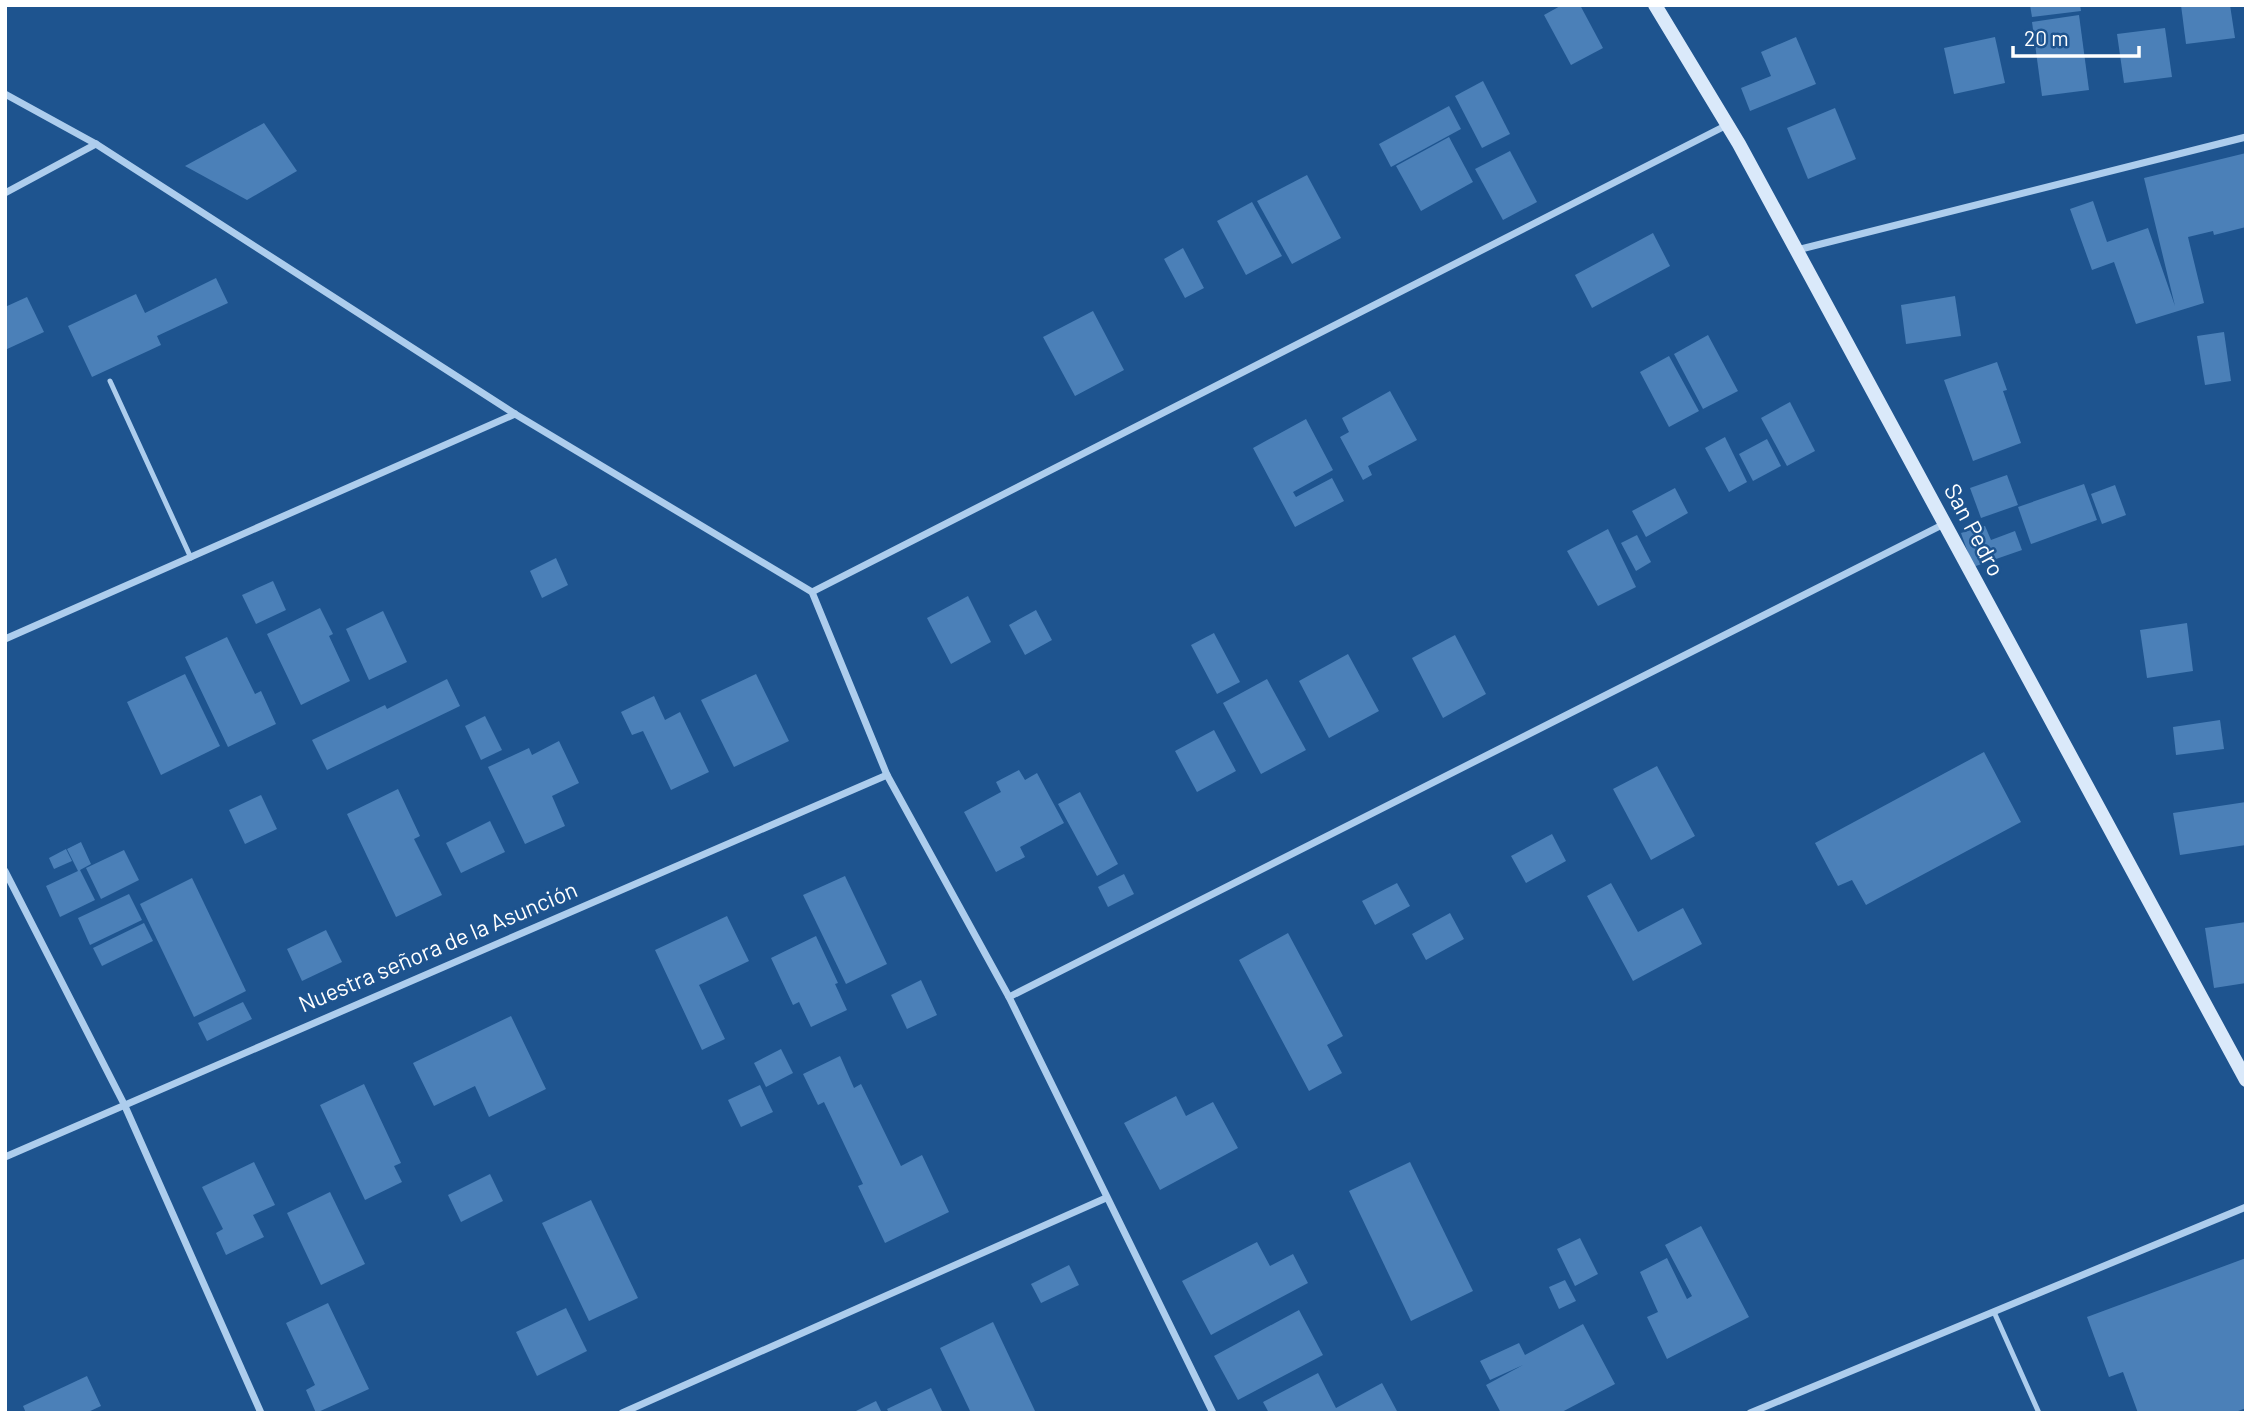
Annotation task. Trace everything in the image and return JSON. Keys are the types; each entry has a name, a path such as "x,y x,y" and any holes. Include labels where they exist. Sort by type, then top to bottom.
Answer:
{"main road":[{"name":"San Pedro","path":"1655,5 1727,125 2246,1080"}],"street":[{"path":"5,94 96,144 515,414 812,592 887,775 1009,997 1213,1413"},
{"path":"812,592 1727,125"},
{"path":"1796,251 2246,137"},
{"path":"5,193 96,144"},
{"path":"5,639 515,414"},
{"path":"1009,997 1944,524"},
{"name":"Nuestra señora de la Asunción","path":"5,1157 887,775"},
{"path":"5,871 124,1104 261,1413"},
{"path":"622,1413 1106,1198"},
{"path":"1750,1413 2246,1207"}],"lane":[{"path":"110,381 191,558"},
{"path":"1994,1312 2039,1413"}],"building":[{"path":"1562,5 1580,5 1603,48 1571,65 1544,15"},
{"path":"2030,5 2080,5 2081,11 2032,17"},
{"path":"2181,5 2230,5 2235,38 2186,44"},
{"path":"2079,15 2089,90 2042,96 2032,22"},
{"path":"2165,28 2172,77 2124,83 2117,34"},
{"path":"1796,37 1816,84 1750,111 1741,88 1771,76 1761,52"},
{"path":"1995,37 2005,83 1954,94 1944,48"},
{"path":"1483,81 1510,134 1482,148 1455,96"},
{"path":"1449,106 1461,129 1391,167 1379,144"},
{"path":"1835,108 1856,159 1808,179 1787,128"},
{"path":"264,123 297,171 247,200 185,166"},
{"path":"1449,137 1473,182 1421,211 1396,166"},
{"path":"1510,151 1537,202 1503,220 1475,169"},
{"path":"2246,153 2246,227 2214,235 2213,231 2188,237 2204,303 2136,324 2114,262 2092,270 2070,209 2093,201 2107,242 2148,228 2175,306 2144,178"},
{"path":"1307,175 1341,238 1292,264 1257,201"},
{"path":"1252,202 1282,256 1246,275 1217,221"},
{"path":"1653,233 1670,266 1592,308 1575,275"},
{"path":"1183,248 1204,288 1185,298 1164,259"},
{"path":"216,278 228,303 157,336 161,345 92,377 68,326 136,294 145,313"},
{"path":"1955,296 1961,336 1906,344 1901,305"},
{"path":"27,297 44,332 5,350 5,307"},
{"path":"1093,311 1124,370 1075,396 1043,337"},
{"path":"2224,332 2231,381 2205,385 2197,336"},
{"path":"1708,335 1738,391 1703,409 1674,354"},
{"path":"1669,356 1699,411 1669,427 1640,372"},
{"path":"1997,362 2007,390 2003,391 2021,443 1973,461 1944,380"},
{"path":"1390,391 1417,440 1368,466 1372,475 1363,480 1340,437 1349,432 1342,418"},
{"path":"1790,402 1815,451 1787,466 1761,418"},
{"path":"1306,419 1333,470 1293,492 1296,497 1332,478 1344,501 1295,527 1253,448"},
{"path":"1725,437 1747,482 1729,492 1705,448"},
{"path":"1767,439 1781,466 1753,481 1739,454"},
{"path":"2007,475 2018,505 1981,518 1970,488"},
{"path":"2084,484 2097,520 2031,544 2018,507"},
{"path":"2115,485 2126,515 2102,524 2091,494"},
{"path":"1675,488 1688,513 1646,537 1632,511"},
{"path":"1985,526 1991,540 2015,531 2022,550 1973,567 1961,533"},
{"path":"1608,529 1636,587 1598,606 1567,551"},
{"path":"1637,535 1651,562 1636,571 1621,543"},
{"path":"556,558 568,585 542,598 530,571"},
{"path":"273,581 286,610 256,624 242,595"},
{"path":"968,596 991,642 951,664 927,618"},
{"path":"320,608 333,634 329,636 350,681 301,705 267,634"},
{"path":"1036,610 1052,640 1025,655 1009,625"},
{"path":"383,611 407,662 369,680 346,629"},
{"path":"2187,623 2193,671 2147,678 2140,630"},
{"path":"1214,633 1240,682 1217,694 1191,645"},
{"path":"1455,635 1486,694 1443,718 1412,658"},
{"path":"227,637 255,694 261,691 276,724 228,747 185,657"},
{"path":"1348,654 1379,711 1329,738 1299,681"},
{"path":"185,674 220,746 161,775 127,702"},
{"path":"756,674 789,741 734,767 701,700"},
{"path":"447,679 460,706 327,770 312,740 385,705 387,709"},
{"path":"1267,679 1306,750 1261,774 1223,703"},
{"path":"654,696 665,720 680,712 709,772 671,790 643,731 632,735 621,712"},
{"path":"485,716 502,750 481,760 465,726"},
{"path":"2220,720 2224,749 2176,755 2173,727"},
{"path":"1214,730 1236,771 1197,792 1175,751"},
{"path":"559,741 579,783 552,796 565,826 525,844 488,767 529,748 532,755"},
{"path":"1984,752 2021,822 1866,905 1852,880 1838,886 1815,843"},
{"path":"1657,766 1695,836 1651,860 1613,789"},
{"path":"1019,770 1025,780 1037,773 1064,823 1020,847 1025,857 996,872 964,812 1001,792 996,782"},
{"path":"398,789 420,836 414,839 442,895 396,917 347,814"},
{"path":"1080,792 1118,864 1097,876 1058,804"},
{"path":"261,795 277,829 245,844 229,810"},
{"path":"2246,802 2246,845 2180,855 2173,813"},
{"path":"490,821 505,852 461,873 446,843"},
{"path":"1552,834 1566,861 1526,883 1511,856"},
{"path":"81,842 91,864 80,870 95,900 60,917 46,886 78,871 67,849"},
{"path":"66,849 72,861 54,869 49,858"},
{"path":"124,850 139,880 101,899 86,868"},
{"path":"1124,874 1134,894 1108,907 1098,887"},
{"path":"845,876 887,964 846,984 803,895"},
{"path":"192,878 246,991 194,1017 140,904"},
{"path":"1397,883 1410,906 1375,925 1362,901"},
{"path":"1611,883 1638,932 1683,908 1702,944 1633,981 1587,896"},
{"path":"129,894 142,920 90,945 78,918"},
{"path":"1450,913 1464,939 1426,960 1412,934"},
{"path":"727,916 749,961 699,985 725,1039 702,1050 655,950"},
{"path":"2246,922 2246,983 2214,988 2205,928"},
{"path":"144,923 153,941 102,966 93,948"},
{"path":"326,930 342,962 302,981 287,949"},
{"path":"1288,933 1343,1036 1327,1045 1342,1073 1309,1091 1239,960"},
{"path":"816,936 838,983 835,984 847,1010 811,1027 799,1002 793,1005 771,958"},
{"path":"921,980 937,1015 907,1029 891,995"},
{"path":"243,1002 252,1019 207,1041 198,1023"},
{"path":"511,1016 546,1089 489,1117 475,1086 434,1106 413,1063"},
{"path":"781,1049 793,1073 766,1087 754,1063"},
{"path":"840,1056 854,1088 861,1084 901,1166 922,1155 949,1212 885,1243 858,1186 863,1184 824,1102 818,1105 803,1074"},
{"path":"364,1084 401,1163 394,1166 402,1182 365,1200 320,1105"},
{"path":"760,1085 773,1112 741,1127 728,1100"},
{"path":"1176,1096 1186,1116 1213,1102 1238,1148 1160,1190 1124,1123"},
{"path":"254,1162 275,1205 253,1215 264,1237 226,1255 216,1233 223,1229 202,1187"},
{"path":"1410,1162 1473,1291 1411,1321 1349,1191"},
{"path":"490,1174 503,1201 461,1222 448,1195"},
{"path":"330,1192 365,1264 321,1285 287,1213"},
{"path":"591,1200 638,1298 589,1321 542,1223"},
{"path":"1701,1226 1749,1317 1667,1359 1647,1317 1658,1312 1640,1272 1667,1258 1687,1299 1692,1296 1665,1245"},
{"path":"1580,1238 1598,1274 1575,1286 1557,1249"},
{"path":"1257,1242 1270,1266 1293,1254 1308,1283 1211,1335 1182,1281"},
{"path":"2246,1258 2246,1408 2233,1413 2138,1413 2123,1372 2109,1377 2087,1317"},
{"path":"1069,1265 1079,1285 1041,1303 1031,1284"},
{"path":"1565,1280 1576,1301 1559,1309 1549,1287"},
{"path":"328,1303 369,1389 316,1413 306,1390 315,1385 286,1323"},
{"path":"566,1308 587,1351 537,1376 516,1332"},
{"path":"1299,1310 1323,1355 1238,1400 1214,1356"},
{"path":"993,1322 1035,1411 1031,1413 971,1413 940,1348"},
{"path":"1583,1324 1615,1384 1560,1413 1501,1413 1486,1385 1523,1365 1490,1380 1480,1361 1519,1343 1525,1355"},
{"path":"1318,1373 1336,1408 1382,1383 1398,1413 1269,1413 1263,1402"},
{"path":"87,1376 101,1406 86,1413 26,1413 23,1406"},
{"path":"931,1388 943,1413 889,1413 887,1409"},
{"path":"876,1401 882,1413 852,1413"}]}
